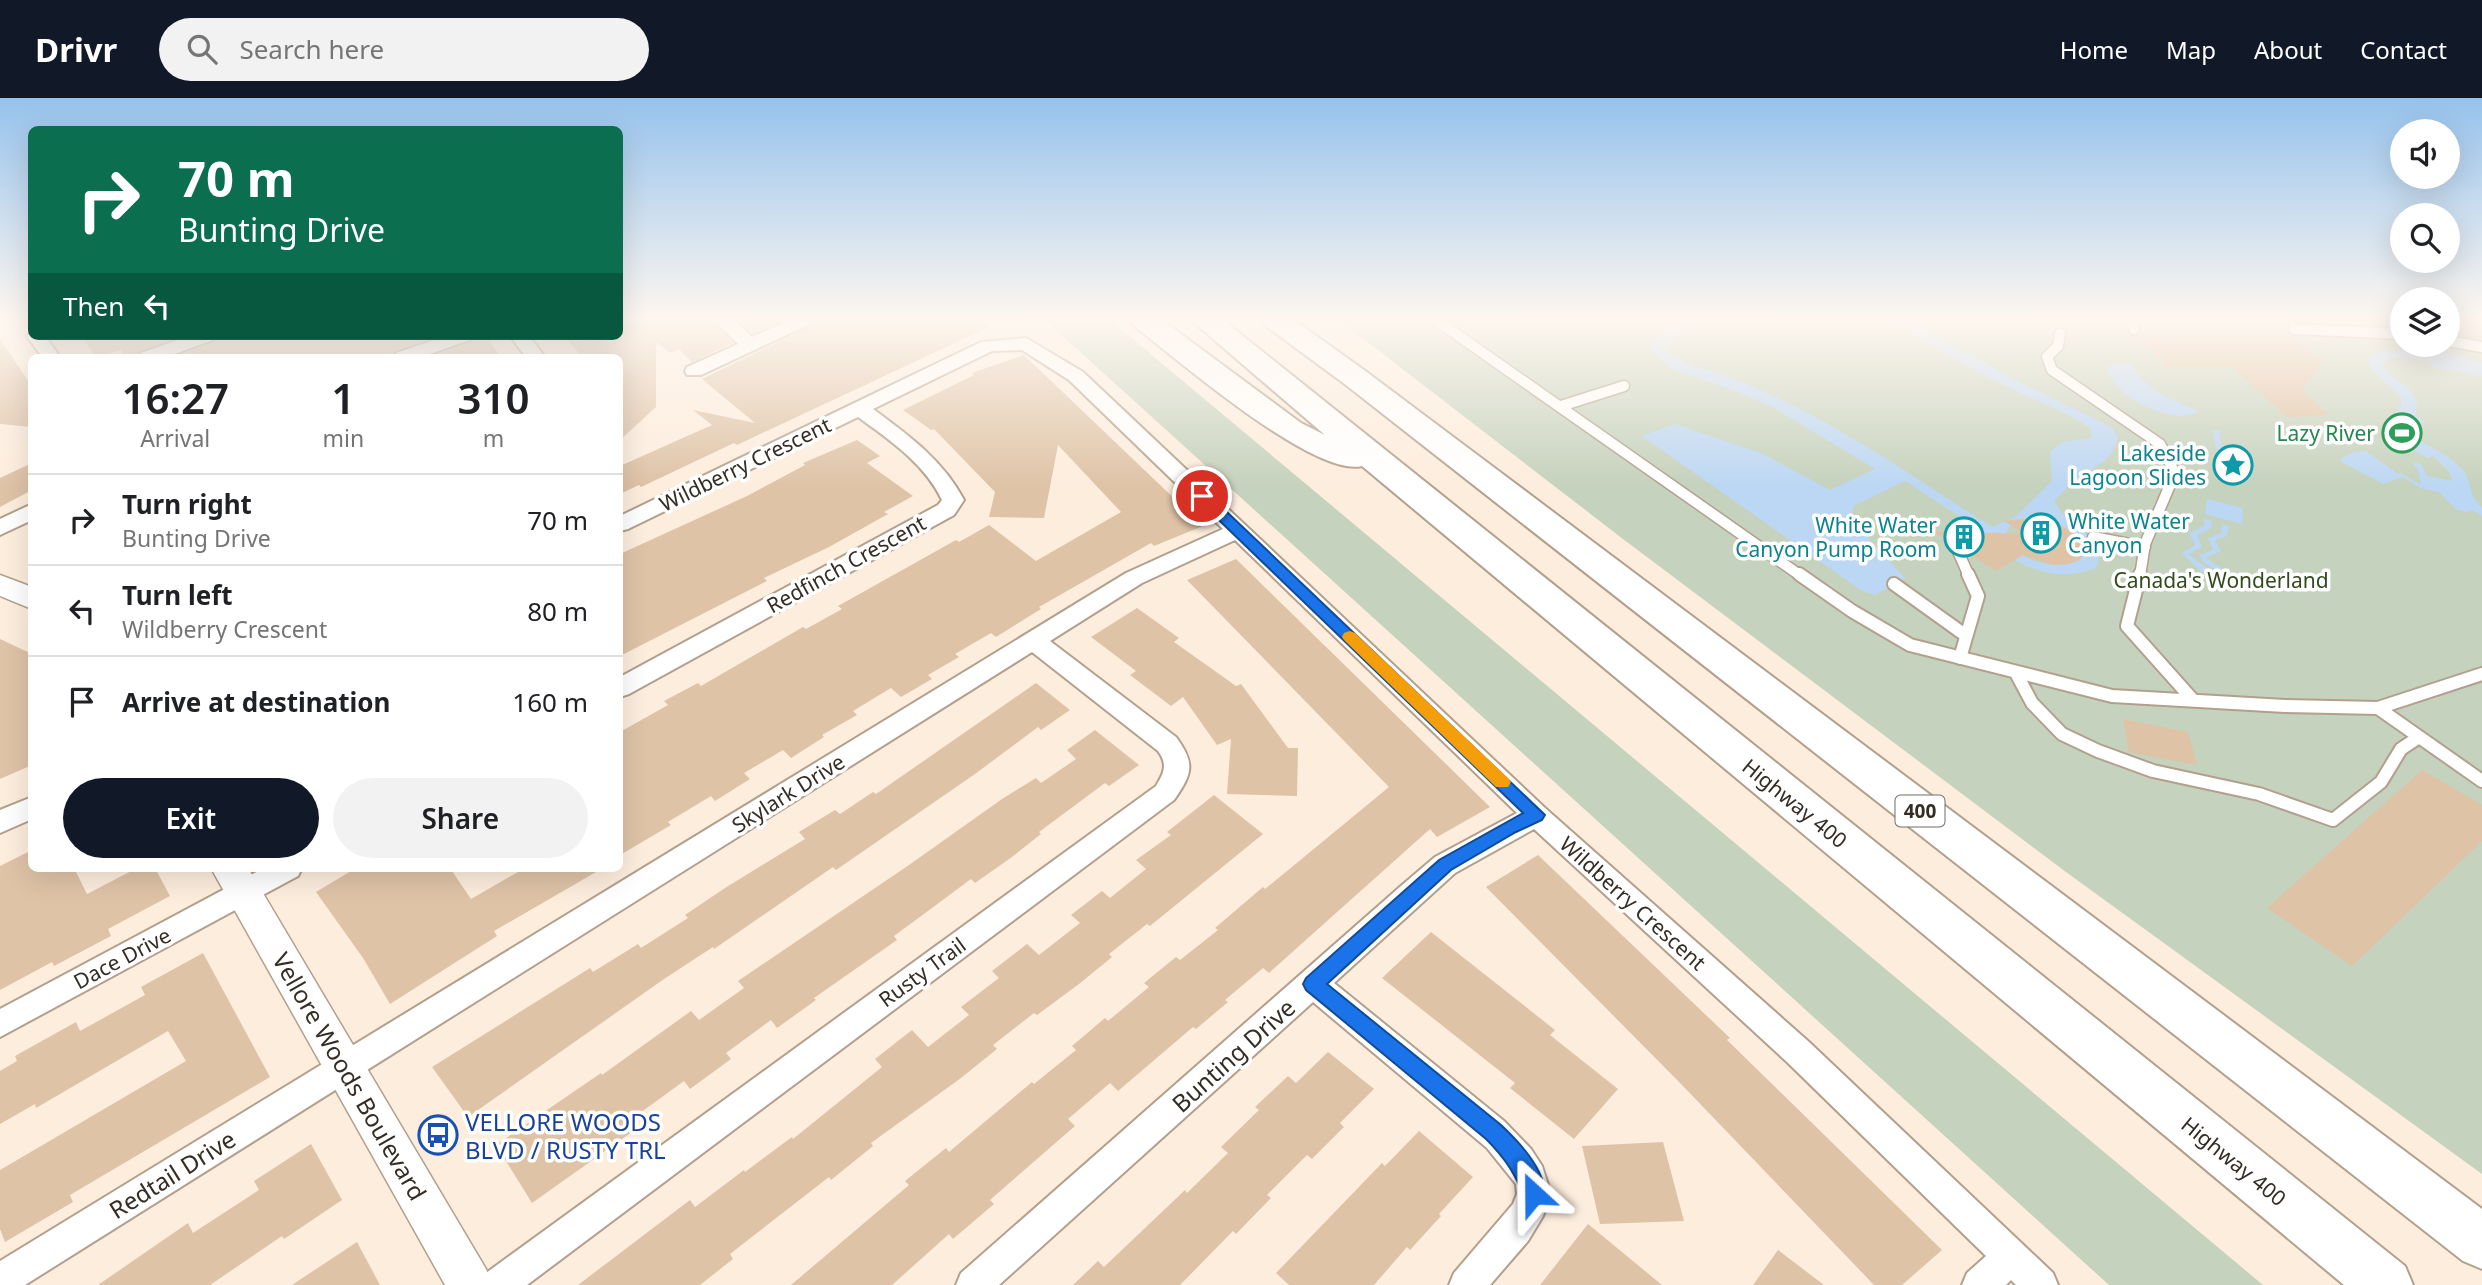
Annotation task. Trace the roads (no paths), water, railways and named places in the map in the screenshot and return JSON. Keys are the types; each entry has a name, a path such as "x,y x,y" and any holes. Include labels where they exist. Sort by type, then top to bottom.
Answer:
{"highway":[{"path":"1218,375 1290,430 1404,484"},
{"name":"Highway 400","path":"1272,375 2386,1285"},
{"name":"400","path":"1352,375 2482,1242"},
{"path":"1354,375 1357,379"}],"street":[{"name":"Wildberry Crescent","path":"623,523 928,375"},
{"name":"Wildberry Crescent","path":"1075,375 1536,815 1798,1052 2041,1285"},
{"name":"Redfinch Crescent","path":"623,686 946,510 953,499 943,483 919,457 860,409"},
{"path":"0,528 28,513"},
{"name":"Skylark Drive","path":"344,1068 1153,568 1238,530"},
{"path":"0,585 28,597"},
{"name":"Rusty Trail","path":"498,1285 1165,793 1178,773 1177,757 1167,744 1033,641"},
{"path":"0,822 28,809"},
{"name":"Bunting Drive","path":"973,1285 1445,865 1536,815"},
{"path":"237,880 271,872"},
{"name":"Vellore Woods Boulevard","path":"237,880 470,1285"},
{"name":"Dace Drive","path":"0,1024 237,880"},
{"path":"1313,984 1493,1132 1513,1152 1530,1179 1534,1194 1523,1221 1466,1285"},
{"name":"Redtail Drive","path":"0,1281 344,1068"},
{"path":"1979,1285 2012,1257"}],"lane":[{"path":"1517,375 1852,611 1910,645 2112,696 2285,706 2378,708 2482,674"},
{"path":"2060,375 2160,444 2175,473 2145,547 2127,625 2193,700"},
{"path":"1561,406 1624,386"},
{"path":"2093,537 2145,547"},
{"path":"1956,547 1978,596 1960,658"},
{"path":"1894,584 1965,635"},
{"path":"2016,673 2032,703 2062,734 2098,751 2153,771 2259,794 2333,820 2381,782 2401,749 2419,737"},
{"path":"2378,708 2482,780"}],"water":[{"path":"1691,375 1724,375 1804,411 1876,452 1992,527 2015,517 2052,481 2050,452 2062,442 2092,438 2090,428 2081,422 1985,375 2007,375 2102,422 2112,428 2118,437 2112,453 2103,462 2071,484 2054,501 2066,517 2097,544 2099,559 2096,568 2080,573 2048,573 2018,562 1991,544 1979,533 1982,531 1905,481 1854,506 1851,519 1905,578 1875,595 1862,591 1642,436 1675,424 1761,453 1830,490 1875,469 1774,408","holes":["2033,518 2056,523 2080,540 2084,547 2080,560 2059,564 2036,561 2017,551 2006,532 2012,523"]},
{"path":"2110,375 2139,375 2170,399 2199,411 2188,415 2160,412 2131,398"},
{"name":"Lazy River","path":"2378,375 2391,375 2412,392 2416,398 2415,415 2426,423 2415,424 2421,430 2411,434 2462,469 2474,498 2482,507 2482,516 2472,510 2466,512 2456,509 2439,492 2420,488 2403,477 2383,484 2338,460 2351,453 2366,451 2398,474 2401,473 2421,485 2418,470 2412,462 2421,464 2427,476 2453,481 2447,469 2433,456 2428,458 2412,450 2416,447 2401,439 2390,425 2391,416 2401,407 2401,397"},
{"path":"2207,499 2243,508 2242,524 2205,514"},
{"path":"2204,519 2212,521 2211,528 2197,535 2202,547 2189,554 2205,567 2206,573 2200,571 2182,553 2195,545 2189,533 2204,526"},
{"path":"2222,524 2229,526 2227,536 2215,540 2221,551 2206,558 2224,570 2225,579 2217,576 2217,571 2203,562 2199,555 2213,550 2208,538 2221,533"}],"waterway":[{"path":"2216,433 2221,458"}],"place":[{"name":"Lazy River","path":"2402,433"},
{"name":"Lakeside Lagoon Slides","path":"2233,465"},
{"name":"White Water Canyon","path":"2041,533"},
{"name":"White Water Canyon Pump Room","path":"1964,537"},
{"name":"VELLORE WOODS BLVD / RUSTY TRL","path":"438,1135"}],"park label":[{"name":"Canada's Wonderland","path":"2221,580"}]}
